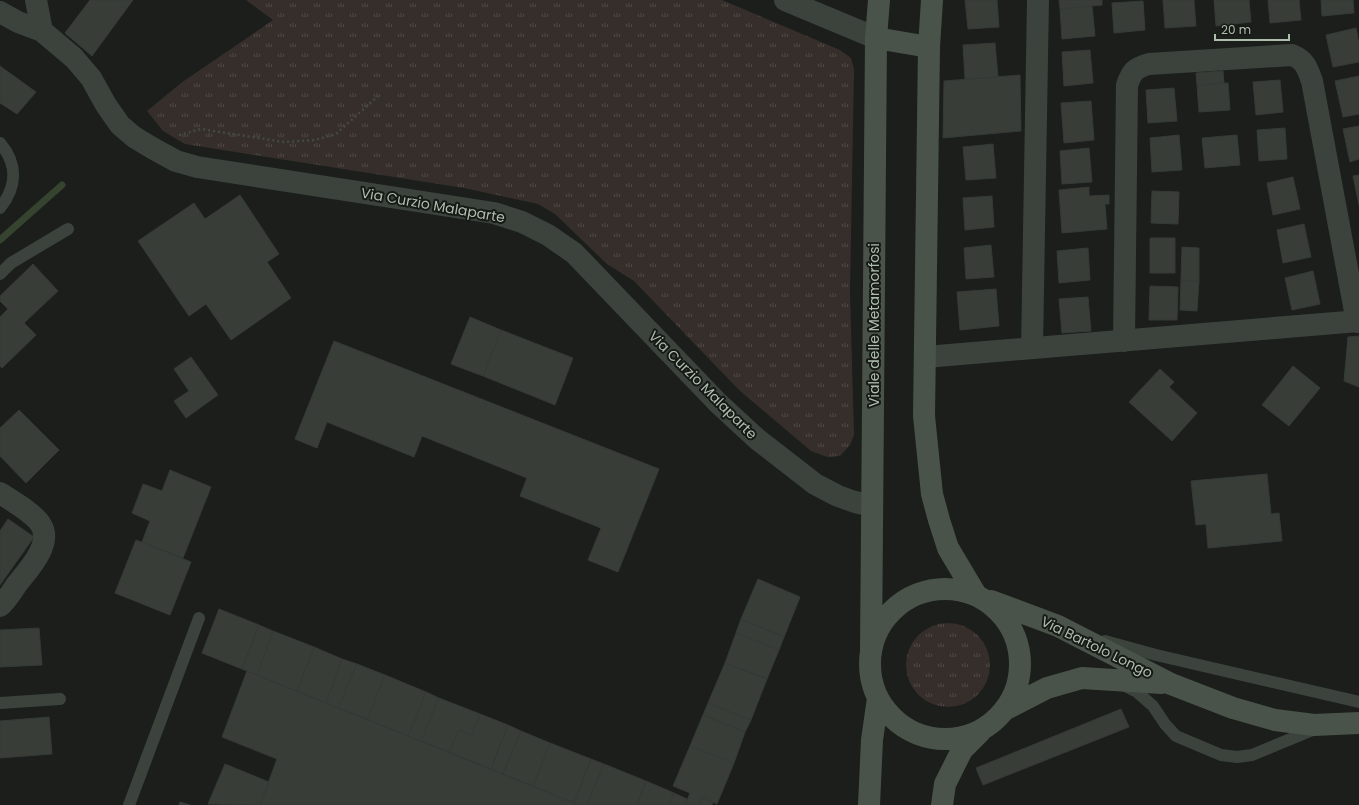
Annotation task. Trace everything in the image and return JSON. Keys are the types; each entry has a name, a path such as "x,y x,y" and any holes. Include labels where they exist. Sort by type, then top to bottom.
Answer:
{"street":[{"path":"36,0 42,31"},
{"path":"785,0 876,38 929,47"},
{"name":"Viale delle Metamorfosi","path":"878,698 870,675 876,38 879,0"},
{"path":"932,0 929,47 924,416 932,494 939,520 948,548 976,595"},
{"path":"1032,348 1038,0"},
{"name":"Via Curzio Malaparte","path":"0,12 18,22 42,31 74,58 91,78 120,125 154,149 176,161 197,167 494,213 522,222 548,235 574,253 718,403 757,439 815,484 838,496 872,506"},
{"path":"925,357 1358,322 1312,81 1306,65 1299,58 1292,55 1150,64 1138,67 1131,74 1127,85 1124,340"},
{"path":"0,493 38,520 42,526 44,534 43,544 39,555 0,606"},
{"path":"871,650 879,628 890,613 903,602 922,592 947,588 962,590 976,595 995,608 1006,620 1015,637 1020,663 1019,677 1014,691 1004,710 962,750 945,784 942,805"},
{"name":"Via Bartolo Longo","path":"976,595 1058,626 1171,684 1233,708 1275,720 1314,725 1359,723"},
{"name":"Via Bartolo Longo","path":"1004,710 1046,688 1082,678 1171,684"},
{"path":"878,698 893,718 905,728 918,734 932,738 947,739 959,738 983,729"},
{"path":"869,805 872,740 878,698"}],"lane":[{"path":"0,143 11,159 14,169 12,185 7,200 0,208"},
{"path":"0,274 11,263 68,228"},
{"path":"129,805 199,618"},
{"path":"1058,626 1134,649 1359,702"},
{"path":"1111,680 1137,692 1153,706 1164,724 1176,736 1221,755 1237,757 1252,755 1327,724"},
{"path":"0,702 60,699"}],"path":[{"path":"154,149 180,135 201,129 284,142 315,140 336,134 378,96"}],"green space":[{"path":"246,0 722,0 840,50 851,58 854,69 850,293 854,435 850,445 840,456 827,457 811,451 739,390 634,281 607,264 555,214 538,204 464,188 185,144 163,131 147,111 181,83 273,20"},
{"path":"948,623 964,626 978,635 987,649 990,665 987,681 978,695 964,704 948,707 932,704 918,695 909,681 906,665 909,649 918,635 932,626"}],"building":[{"path":"90,0 133,0 92,56 65,33"},
{"path":"965,0 997,0 999,27 968,29"},
{"path":"1059,0 1102,0 1102,5 1060,9"},
{"path":"1163,0 1194,0 1196,26 1165,28"},
{"path":"1214,0 1249,0 1251,22 1216,26"},
{"path":"1268,0 1299,0 1301,20 1270,23"},
{"path":"1321,0 1353,0 1354,13 1322,16"},
{"path":"1143,1 1145,30 1114,33 1112,3"},
{"path":"1092,6 1095,36 1062,39 1060,9"},
{"path":"1356,28 1359,44 1359,62 1333,67 1326,35"},
{"path":"995,43 998,77 965,79 963,45"},
{"path":"1090,50 1093,83 1064,86 1062,52"},
{"path":"0,66 36,92 17,114 0,103"},
{"path":"1223,71 1224,83 1197,85 1196,73"},
{"path":"1020,75 1021,131 943,138 944,81"},
{"path":"1359,76 1359,114 1343,117 1335,81"},
{"path":"1280,80 1283,112 1256,115 1253,82"},
{"path":"1228,83 1230,110 1199,112 1197,85"},
{"path":"1174,88 1177,121 1148,123 1146,90"},
{"path":"1091,101 1094,140 1064,143 1061,103"},
{"path":"1359,126 1359,159 1350,162 1343,129"},
{"path":"1285,128 1287,159 1259,161 1257,130"},
{"path":"1179,135 1182,170 1152,172 1150,138"},
{"path":"1237,135 1240,165 1205,168 1202,138"},
{"path":"993,144 996,178 966,180 963,147"},
{"path":"1089,148 1092,182 1062,184 1060,151"},
{"path":"1359,175 1359,205 1353,176"},
{"path":"1293,177 1300,209 1273,215 1267,183"},
{"path":"1089,187 1089,196 1109,195 1109,204 1105,204 1107,229 1062,233 1059,190"},
{"path":"1152,191 1179,192 1178,224 1151,223"},
{"path":"240,195 279,254 267,262 291,298 231,340 206,304 189,316 138,241 194,203 205,219"},
{"path":"992,196 994,227 965,230 963,198"},
{"path":"1304,224 1311,257 1283,263 1277,230"},
{"path":"1150,238 1175,238 1175,273 1150,273"},
{"path":"991,245 994,277 966,279 964,248"},
{"path":"1182,247 1199,248 1199,281 1181,280"},
{"path":"1088,248 1090,280 1059,283 1057,251"},
{"path":"33,264 58,291 24,323 36,335 2,368 0,366 0,317 8,309 0,301 0,296"},
{"path":"1313,271 1320,304 1292,310 1285,278"},
{"path":"1181,280 1199,281 1197,311 1180,310"},
{"path":"1150,286 1178,287 1177,320 1149,320"},
{"path":"996,289 999,326 960,330 957,292"},
{"path":"1088,297 1091,331 1062,333 1059,299"},
{"path":"470,317 501,330 483,376 451,364"},
{"path":"501,330 573,358 555,405 483,376"},
{"path":"1359,336 1359,387 1344,381 1348,337"},
{"path":"334,341 659,469 618,572 588,560 601,528 520,496 527,478 422,436 414,457 327,422 317,448 295,439"},
{"path":"191,357 218,395 186,418 174,401 189,391 174,369"},
{"path":"1293,366 1320,388 1289,426 1262,405"},
{"path":"1160,369 1174,382 1169,387 1197,413 1172,441 1129,402"},
{"path":"19,410 59,450 26,483 0,456 0,428"},
{"path":"170,470 211,487 183,558 142,542 150,521 132,513 143,484 162,491"},
{"path":"1267,474 1271,514 1279,513 1282,541 1208,548 1206,524 1196,525 1191,481"},
{"path":"8,519 34,537 0,585 0,531"},
{"path":"136,540 191,562 170,615 115,593"},
{"path":"758,579 800,597 784,637 741,619"},
{"path":"219,609 259,625 242,669 202,653"},
{"path":"741,619 784,637 779,650 736,633"},
{"path":"259,625 273,631 257,675 242,669"},
{"path":"39,628 42,665 0,667 0,630"},
{"path":"273,631 314,647 297,691 257,675"},
{"path":"736,633 779,650 767,679 725,663"},
{"path":"314,647 342,659 326,703 297,691"},
{"path":"342,659 357,664 338,708 326,703"},
{"path":"725,663 767,679 751,720 708,703"},
{"path":"357,664 385,675 367,719 338,708"},
{"path":"247,671 579,805 260,805 277,759 222,737"},
{"path":"385,675 426,692 408,736 367,719"},
{"path":"426,692 439,698 421,741 408,736"},
{"path":"439,698 480,714 472,735 459,730 449,752 421,741"},
{"path":"708,703 751,720 745,732 703,715"},
{"path":"1121,709 1129,727 983,785 976,768"},
{"path":"480,714 508,725 491,769 449,752 459,730 472,735"},
{"path":"703,715 745,732 734,763 690,746"},
{"path":"49,717 52,754 0,758 0,721"},
{"path":"508,725 521,731 503,774 491,769"},
{"path":"521,731 550,743 533,786 503,774"},
{"path":"550,743 591,759 574,803 533,786"},
{"path":"690,746 734,763 717,804 702,797 699,805 685,805 690,793 673,786"},
{"path":"591,759 604,764 587,805 579,805 574,803"},
{"path":"225,764 269,782 260,805 208,804"},
{"path":"604,764 646,781 637,805 587,805"},
{"path":"646,781 674,793 669,805 637,805"},
{"path":"674,793 687,799 685,805 669,805"},
{"path":"702,797 713,802 712,805 699,805"},
{"path":"180,802 190,805 179,805"}],"waterway":[{"path":"0,240 62,185"}]}
